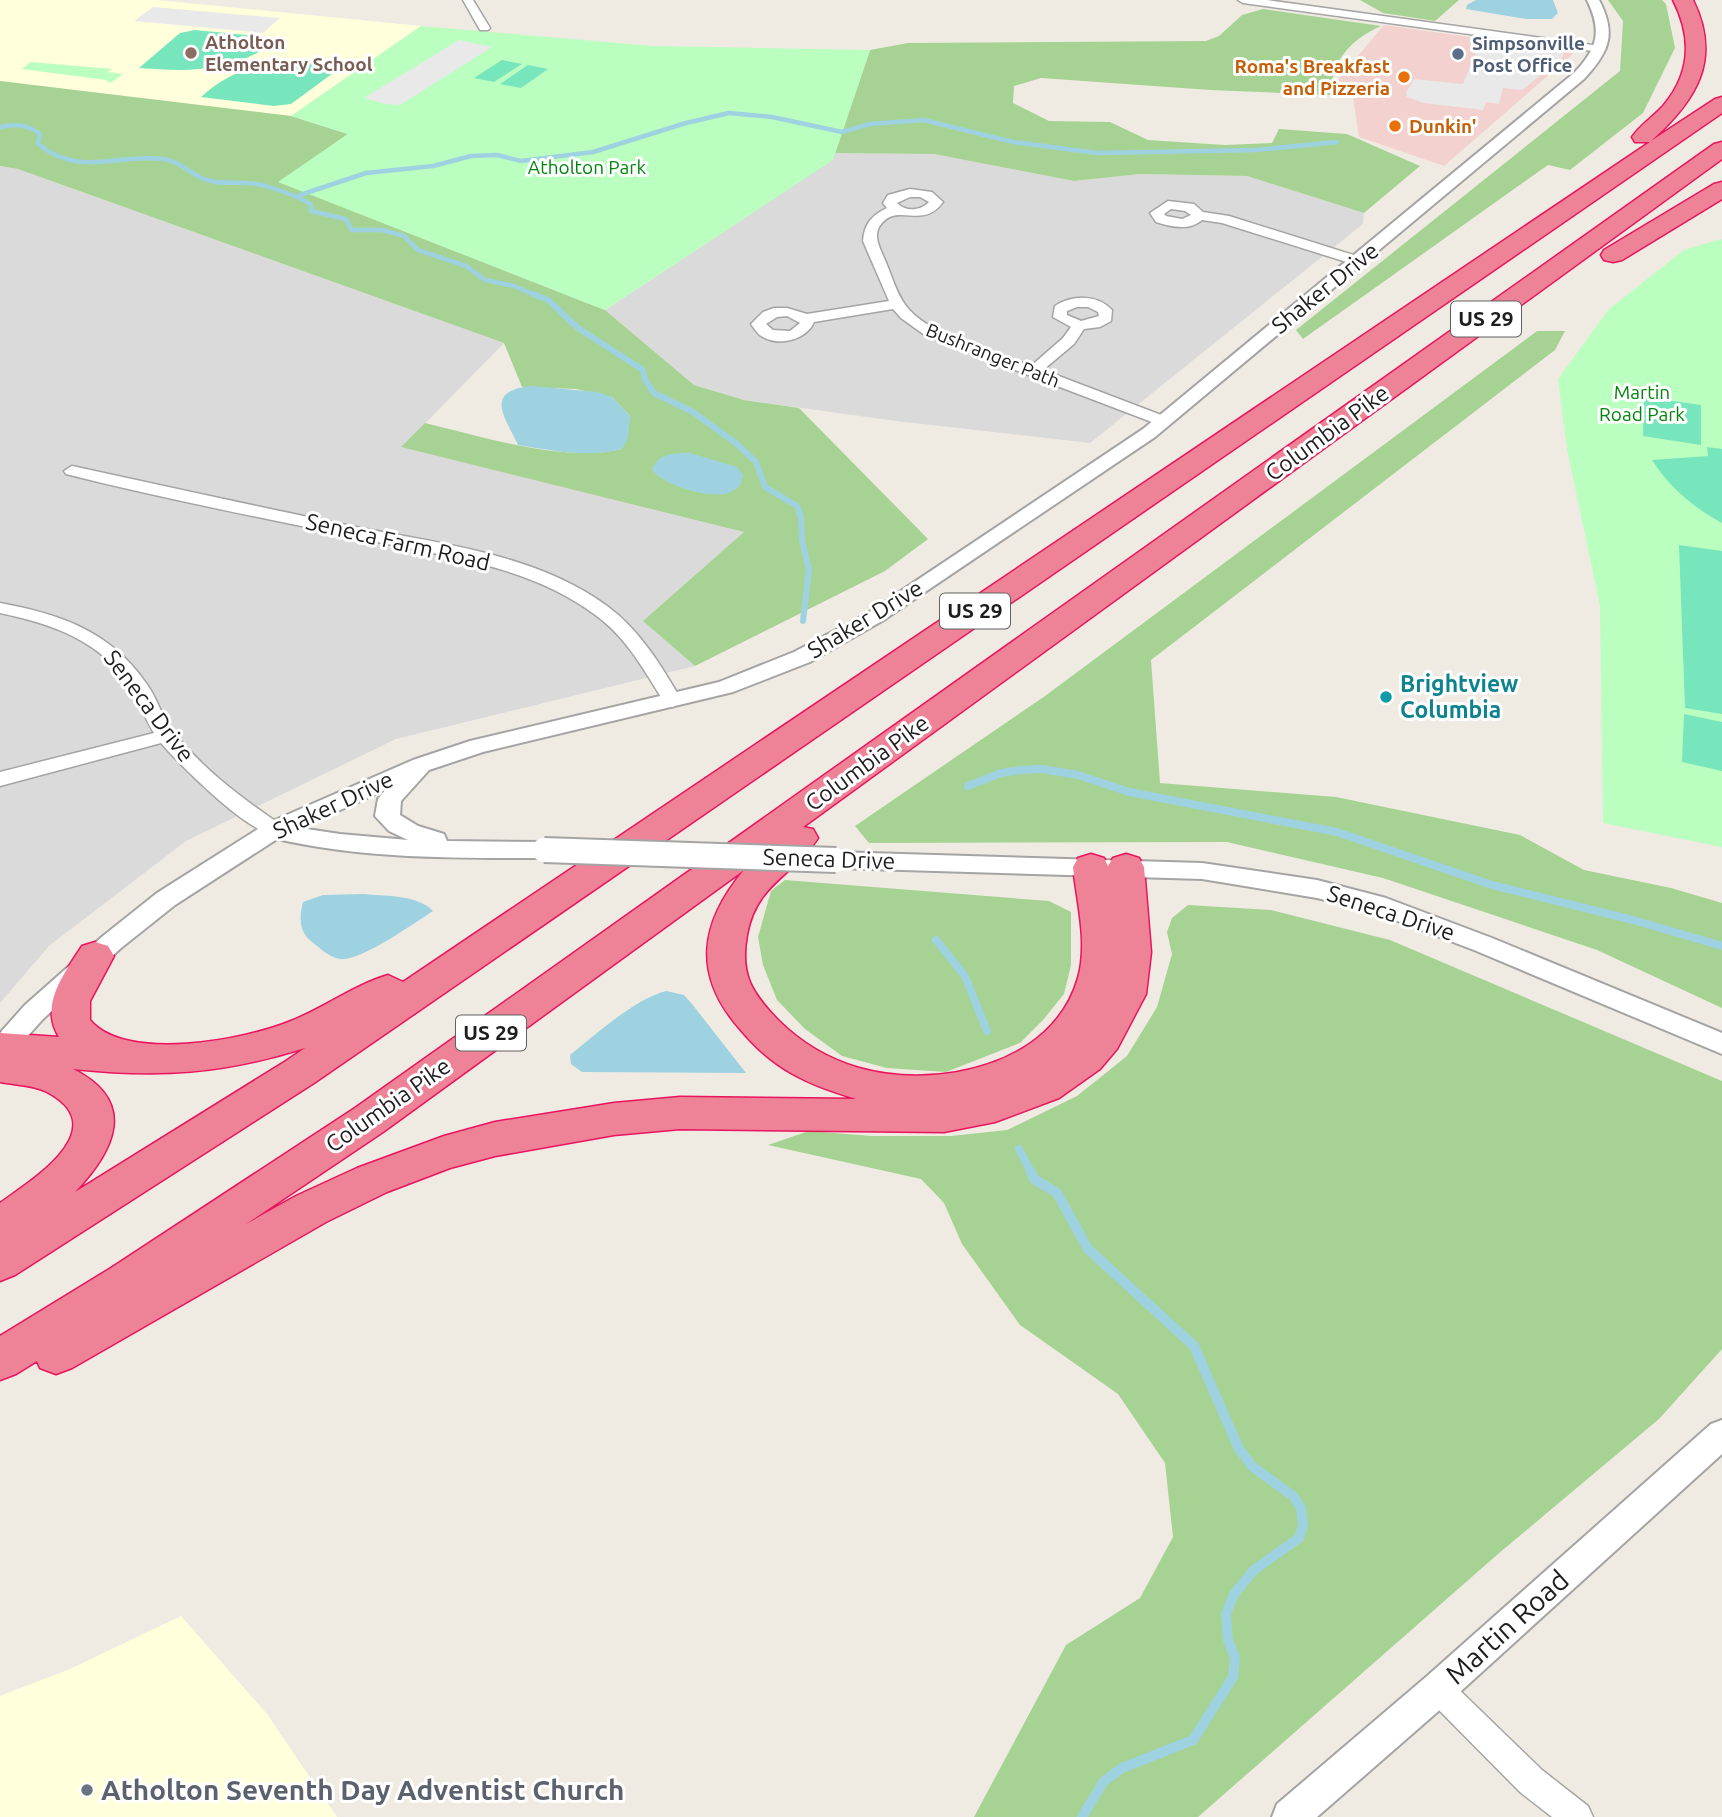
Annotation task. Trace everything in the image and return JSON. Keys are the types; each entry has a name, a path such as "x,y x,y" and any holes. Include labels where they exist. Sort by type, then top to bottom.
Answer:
{"highway":[{"path":"1311,381 1439,283 1624,152 1673,110 1686,91 1698,56 1695,24 1683,0"},
{"name":"US 29","path":"0,1262 300,1072 1311,381 1453,289 1722,103"},
{"name":"Columbia Pike","path":"0,1360 127,1282 369,1120 1722,149"},
{"path":"1250,488 1550,294 1722,189"},
{"path":"970,689 758,874 736,909 728,935 730,987 766,1033 785,1050 838,1077 906,1092 973,1086 1030,1064 1051,1049 1082,1015 1098,976 1108,867"},
{"path":"0,1385 311,1209 444,1153 495,1139 589,1122 680,1113 944,1116 979,1111 1046,1087 1094,1051 1112,1028 1130,982 1131,953 1108,867"},
{"path":"1,1054 197,1060 233,1054 294,1037 520,923"},
{"path":"95,956 68,1005 71,1020 79,1034 93,1045 144,1060"},
{"path":"0,1227 74,1169 88,1150 96,1129 93,1113 88,1105 62,1082 1,1054"}],"street":[{"path":"468,0 484,28"},
{"path":"1230,0 1600,48 1604,31 1593,0"},
{"name":"Shaker Drive","path":"1,1054 34,1012 95,956 166,899 274,830 421,765 540,730 673,701 737,682 833,642 875,617 1163,421 1572,83 1593,62 1600,48"},
{"name":"Bushranger Path","path":"895,209 878,218 869,231 870,241 897,304 906,315 931,333 1163,421"},
{"path":"1199,215 1224,219 1358,261"},
{"path":"805,319 897,304"},
{"path":"1032,372 1069,341 1079,325"},
{"name":"Seneca Farm Road","path":"72,471 469,557 540,578 599,609 620,627 652,664 673,701"},
{"name":"Seneca Drive","path":"0,608 50,618 79,629 102,643 140,687 166,736 215,786 274,830 314,841 463,849 1108,867 1202,871 1266,880 1377,904 1483,944 1722,1044"},
{"path":"0,779 166,736"},
{"path":"421,765 390,799 387,816 393,824 408,832 463,849"},
{"name":"Martin Road","path":"1290,1817 1438,1689 1722,1434"},
{"path":"1438,1689 1531,1781 1577,1817"}],"shaded area":[{"name":"Atholton Elementary School","path":"0,0 157,0 421,26 291,116 0,81"},
{"path":"153,7 280,18 263,33 134,21"},
{"path":"1384,25 1575,52 1444,166 1359,137 1353,98 1335,83"},
{"path":"459,40 492,47 400,105 364,98"},
{"path":"1481,41 1564,52 1562,58 1522,90 1503,88 1499,104 1486,102 1483,110 1424,103 1407,97 1406,93 1414,79 1463,84"},
{"path":"835,153 934,154 1074,181 1140,174 1247,176 1364,213 1363,224 1090,443 744,400 694,385 605,310 832,160"},
{"path":"0,166 18,169 504,343 402,447 745,532 643,621 695,666 396,739 186,841 49,946 0,1003"},
{"path":"181,1616 267,1714 337,1817 0,1817 0,1696 70,1669"}],"green space":[{"path":"1360,0 1459,0 1435,21 1383,13"},
{"path":"1608,0 1662,0 1666,4 1675,48 1643,113 1570,170 1548,165 1303,339 1296,330 1620,71 1623,21"},
{"path":"1263,9 1381,26 1360,38 1339,61 1330,95 1041,78 1014,86 1013,103 1049,121 1110,122 1148,140 1225,145 1272,143 1279,129 1347,134 1420,166 1364,213 1247,176 1140,174 1074,181 934,154 835,153 870,50 908,43 1206,41 1219,36 1242,15"},
{"name":"Atholton Park","path":"421,26 653,46 870,50 833,160 605,310 278,182 348,134 291,116"},
{"path":"195,30 278,38 247,58 213,68 139,68 180,33"},
{"path":"502,60 522,64 494,82 474,78"},
{"path":"300,61 344,65 291,104 274,106 201,97 235,74 272,63"},
{"path":"31,62 112,69 108,72 123,74 110,83 106,80 22,69"},
{"path":"528,65 548,69 521,88 500,84"},
{"path":"0,81 291,116 348,134 279,182 605,310 694,385 744,400 799,408 928,539 885,571 695,666 643,621 744,532 401,447 425,423 549,451 575,453 622,449 630,416 612,397 576,389 522,387 504,343 18,169 0,166"},
{"name":"Martin Road Park","path":"1722,239 1722,847 1603,823 1600,606 1567,449 1558,379 1609,309 1684,250"},
{"path":"1537,331 1565,331 1555,350 1151,660 1160,783 1336,797 1520,835 1584,870 1671,888 1722,903 1722,1008 1597,950 1383,878 1227,842 869,843 855,826 1045,696"},
{"path":"1644,397 1701,405 1701,445 1643,436"},
{"path":"1707,447 1722,449 1722,523 1683,496 1652,460 1708,456"},
{"path":"1679,545 1722,551 1722,714 1685,708"},
{"path":"1684,714 1722,722 1722,771 1682,762"},
{"path":"785,880 1049,901 1071,912 1071,965 1064,994 1020,1043 946,1072 887,1068 842,1056 805,1029 777,1000 763,965 758,937 771,891"},
{"path":"1188,905 1271,910 1390,940 1722,1081 1722,1349 1659,1419 1498,1554 1198,1817 974,1817 1066,1645 1140,1598 1173,1537 1165,1463 1118,1394 1020,1325 962,1244 944,1203 921,1179 768,1145 809,1131 872,1136 951,1136 1007,1130 1077,1096 1127,1056 1157,1007 1172,954 1167,932 1172,918"}],"water":[{"path":"1476,0 1553,0 1558,13 1552,19 1526,19 1466,9 1467,5"},
{"path":"532,386 597,392 612,397 630,416 628,438 622,449 583,453 518,445 504,416 502,400 517,389"},
{"path":"690,453 737,467 743,475 740,486 725,494 697,492 666,481 652,470 662,457"},
{"path":"363,894 410,899 433,911 387,941 349,958 340,959 329,955 305,934 301,919 303,902 323,895"},
{"path":"666,991 684,995 746,1073 582,1072 571,1064 570,1055 604,1028 642,1001"}],"waterway":[{"path":"300,195 366,173 433,166 471,156 497,155 521,161 593,152 686,123 729,113 772,117 842,132 870,124 924,120 1013,142 1097,153 1256,150 1337,142"},
{"path":"0,127 16,125 30,128 40,134 38,144 69,160 99,162 163,159 175,162 207,180 250,183 276,189 307,202 311,205 311,211 346,219 352,230 382,230 404,236 418,250 466,266 485,280 514,286 537,296"},
{"path":"533,294 548,300 578,328 643,370 645,380 654,393 693,412 737,444 756,462 765,487 797,506 809,570 803,621"},
{"path":"968,786 1001,773 1021,770 1041,769 1078,775 1129,792 1337,832 1492,885 1633,920 1722,946"},
{"path":"936,940 965,976 987,1031"},
{"path":"1019,1149 1031,1172"},
{"path":"1031,1172 1034,1179 1057,1193 1088,1249 1194,1346 1239,1449 1253,1467 1293,1496 1301,1508 1303,1526 1299,1538 1254,1570 1234,1594 1226,1614 1228,1640 1235,1658 1233,1677 1193,1740 1122,1768 1104,1781 1082,1817"}],"place":[{"name":"Atholton Elementary School","path":"191,53"},
{"name":"Simpsonville Post Office","path":"1458,54"},
{"name":"Roma's Breakfast and Pizzeria","path":"1404,77"},
{"name":"Dunkin'","path":"1395,126"},
{"name":"Brightview Columbia","path":"1386,697"},
{"name":"Atholton Seventh Day Adventist Church","path":"87,1790"}]}
